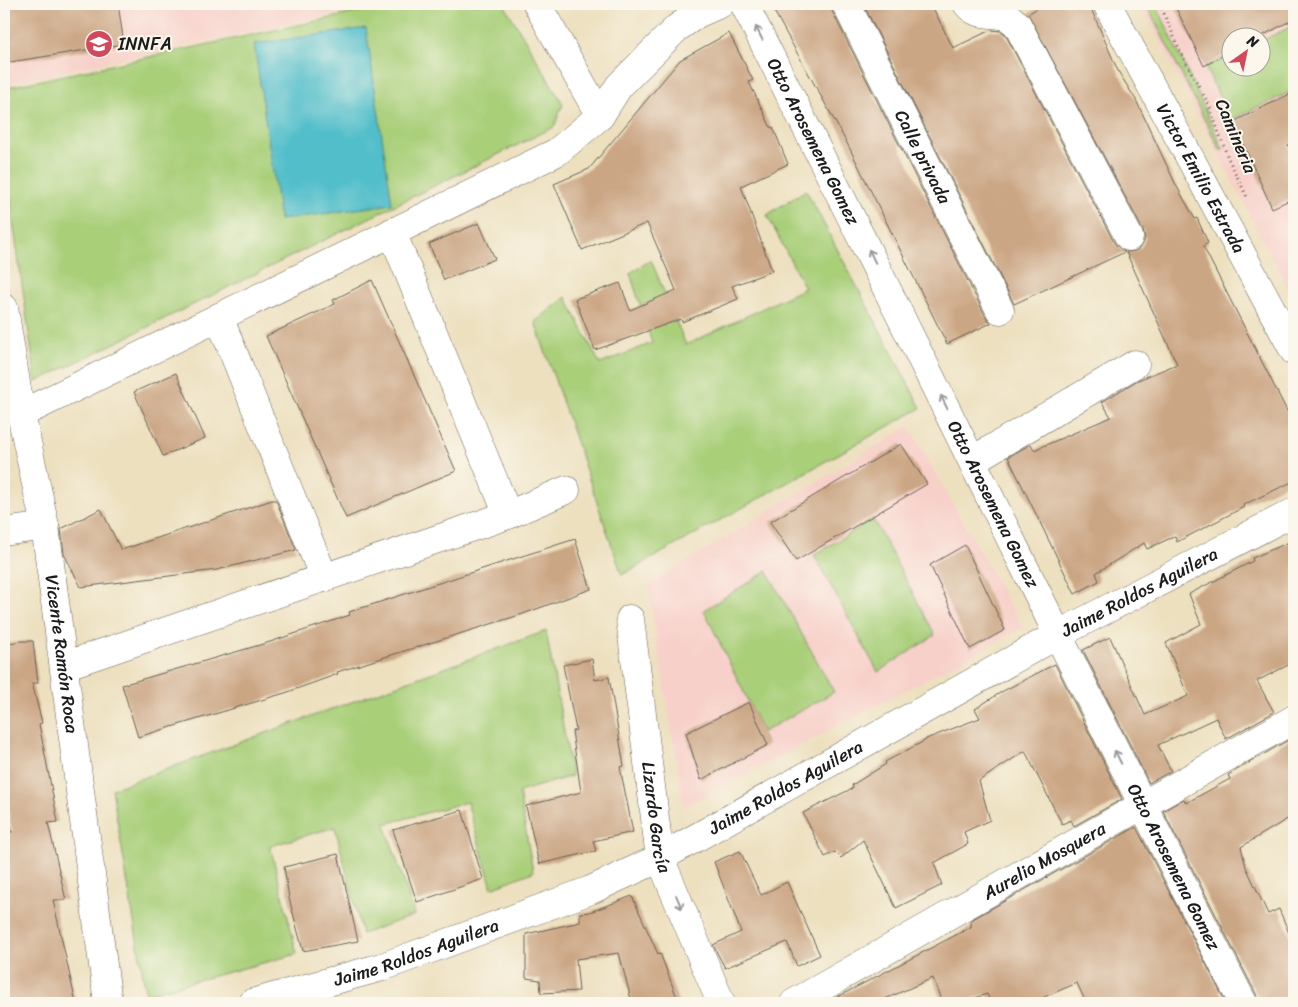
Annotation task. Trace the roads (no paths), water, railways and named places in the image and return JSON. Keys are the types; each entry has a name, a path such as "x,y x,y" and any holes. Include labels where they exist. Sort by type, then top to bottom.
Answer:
{"street":[{"path":"537,4 600,116"},
{"path":"21,414 557,152 600,116 619,86 676,28 697,14 720,4"},
{"name":"Otto Arosemena Gomez","path":"744,4 973,460 1057,635 1243,1003"},
{"name":"Calle privada","path":"846,4 1000,310"},
{"path":"967,4 972,10 982,14 1007,17 1018,24 1129,237"},
{"name":"Victor Emilio Estrada","path":"1107,4 1294,351"},
{"path":"392,232 508,515"},
{"name":"Vicente Ramón Roca","path":"4,308 21,414 44,526 108,1003"},
{"path":"219,317 324,578"},
{"path":"973,460 1135,364"},
{"path":"64,666 508,515 566,490"},
{"name":"Jaime Roldos Aguilera","path":"252,1003 392,964 591,890 660,858 1057,635 1294,512"},
{"path":"4,532 44,526"},
{"name":"Lizardo García","path":"630,620 660,858 721,1003"},
{"name":"Aurelio Mosquera","path":"794,1003 1294,720"}],"water":[{"path":"366,28 392,204 280,220 254,44"}],"place":[{"name":"INNFA","path":"99,44"}]}
